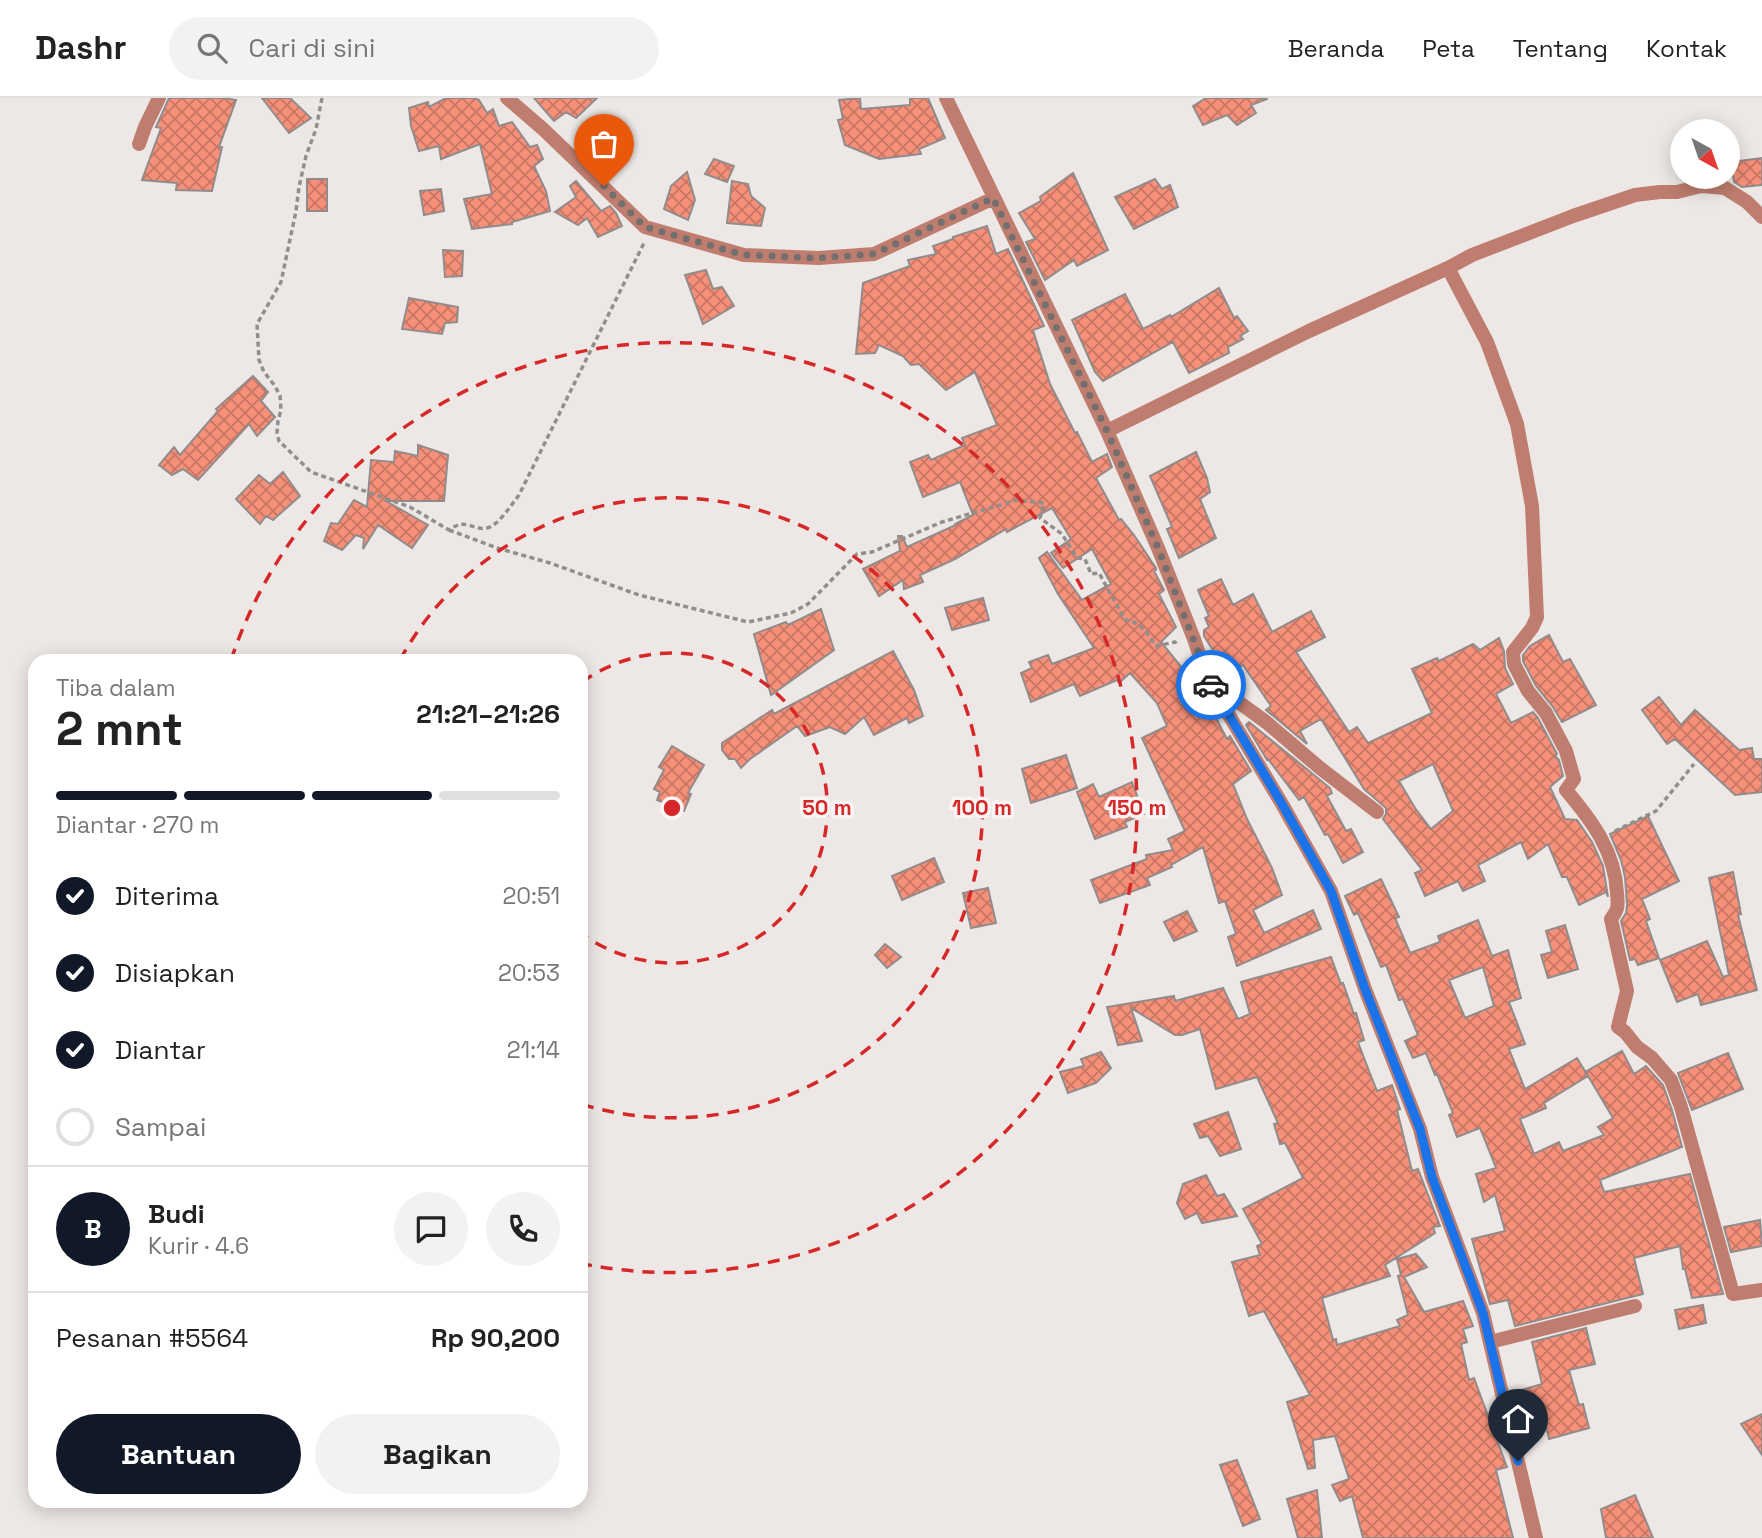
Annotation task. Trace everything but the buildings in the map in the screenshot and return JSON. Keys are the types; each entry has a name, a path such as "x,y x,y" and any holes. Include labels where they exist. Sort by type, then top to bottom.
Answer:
{"street":[{"path":"139,144 159,98"},
{"path":"507,98 645,227 744,255 819,258 874,254 993,198"},
{"path":"946,98 1107,431 1158,548 1208,680 1331,891 1365,989 1420,1129 1432,1177 1483,1313 1536,1538"},
{"path":"1107,431 1309,331 1472,255 1635,195 1678,192 1701,186 1725,188 1747,202 1762,217"},
{"path":"1448,268 1487,342 1517,424 1532,506 1537,617 1513,652 1514,664 1528,691 1546,713 1566,751 1574,779 1566,790 1588,817 1611,856 1617,881 1618,909 1611,919 1627,990 1618,1027 1652,1058 1671,1080 1734,1294 1762,1290"},
{"path":"1208,680 1266,722 1377,812"},
{"path":"1490,1342 1634,1306"}],"path":[{"path":"322,98 299,187 281,282 257,324 259,360 280,396 281,410 277,433 279,441 312,472 410,507 449,530 497,548 550,563 639,595 748,622 791,613 808,604 857,554 872,552 942,523 1017,500 1044,503 1040,518 1062,534 1077,558 1085,559 1091,574 1099,573 1125,620 1139,624 1156,646"},
{"path":"449,530 456,525 468,524 487,528 497,523 519,495 652,229"},
{"path":"1601,838 1656,811 1694,764"}],"way so far":[{"path":"604,186 645,227 744,255 819,258 874,254 993,198 1107,431 1158,548 1211,685"}],"route":[{"path":"1211,685 1331,891 1365,989 1420,1129 1432,1177 1483,1313 1518,1461"}]}
